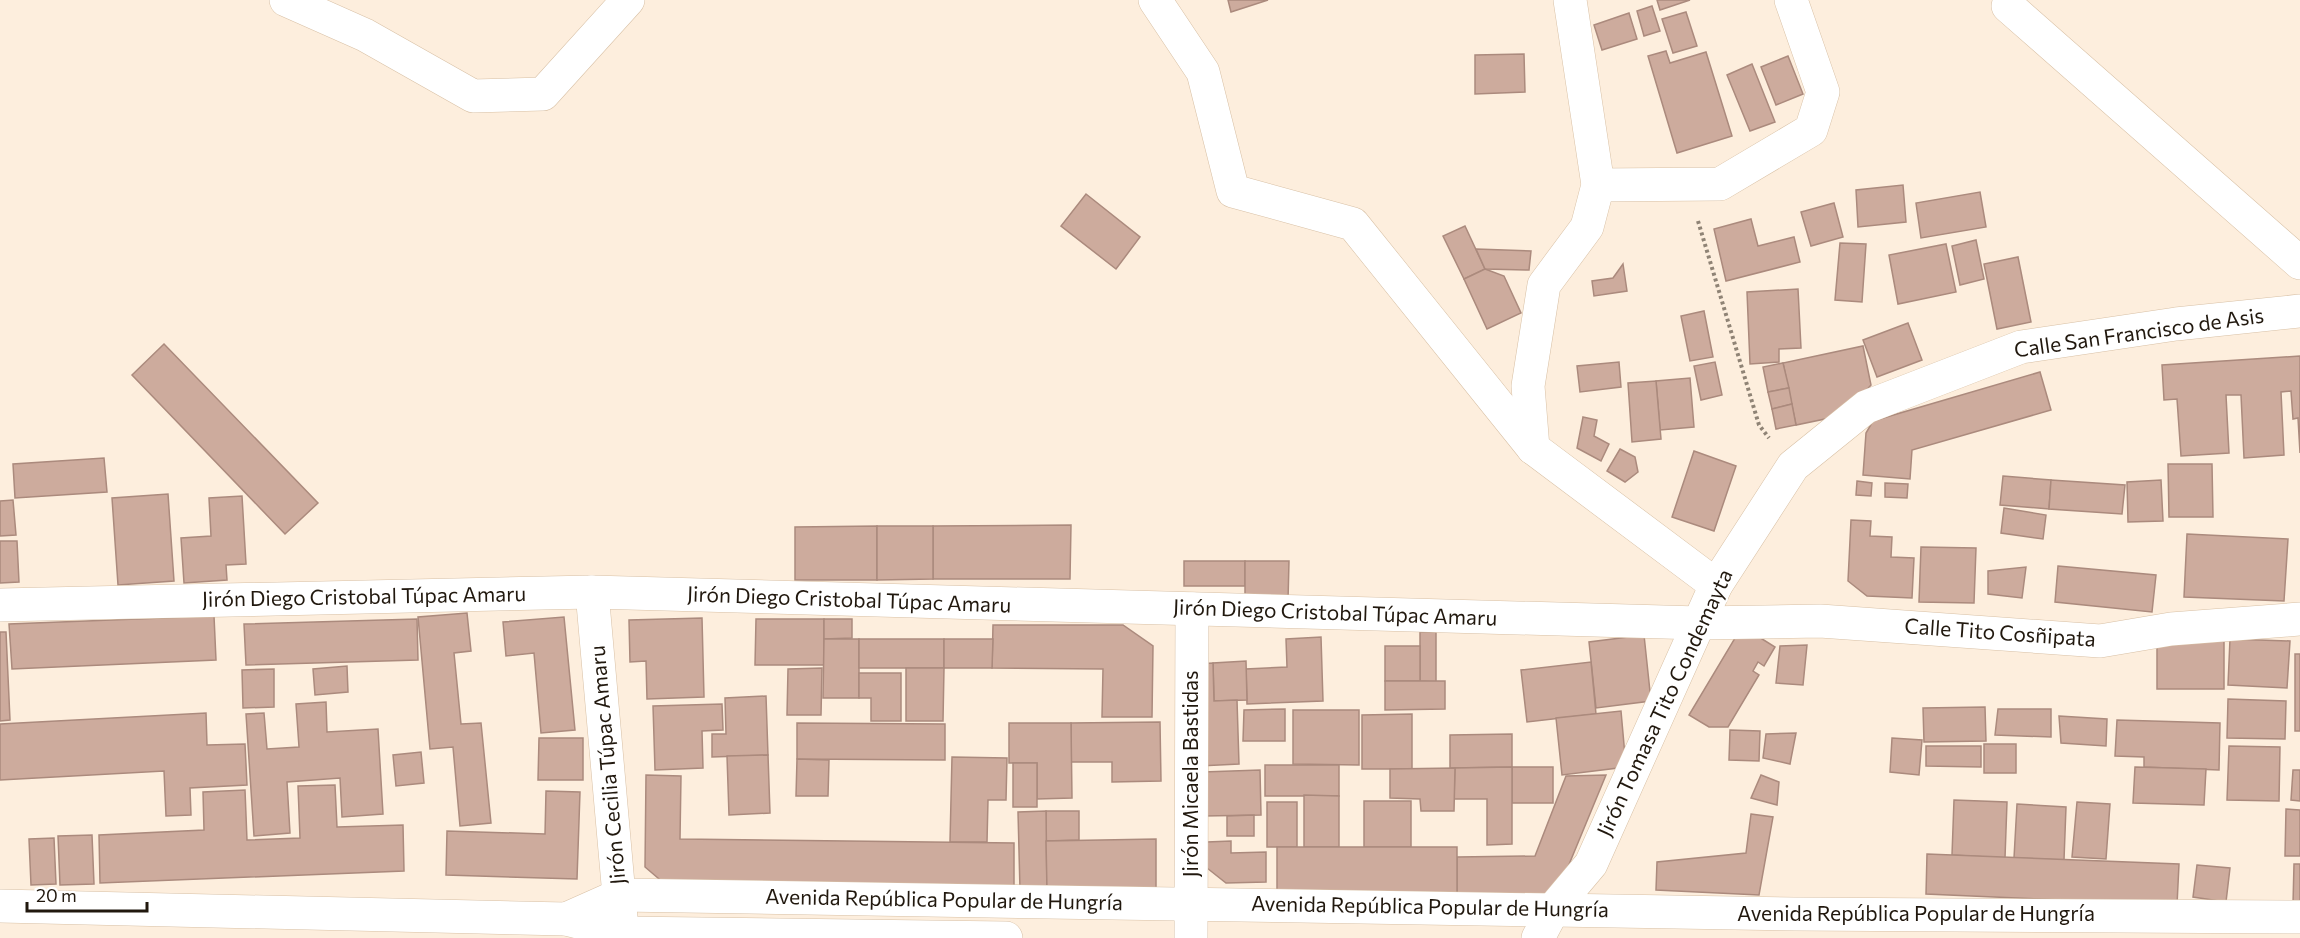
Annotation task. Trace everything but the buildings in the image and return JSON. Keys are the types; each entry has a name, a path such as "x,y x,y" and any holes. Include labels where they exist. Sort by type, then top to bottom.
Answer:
{"street":[{"path":"286,0 365,35 473,96 543,94 628,0"},
{"path":"1155,0 1203,72 1233,191 1353,224 1533,448 1716,585"},
{"path":"1533,448 1528,386 1544,285 1587,227 1598,185 1570,0"},
{"path":"1598,185 1720,184 1812,130 1823,92 1791,0"},
{"path":"2008,6 2300,263"},
{"name":"Calle San Francisco de Asis","path":"1793,466 1866,407 2021,347 2176,324 2300,311"},
{"name":"Jirón Tomasa Tito Condemayta","path":"1538,938 1554,908 1590,864 1716,585 1793,466"},
{"name":"Jirón Diego Cristobal Túpac Amaru","path":"0,605 592,592 1699,623"},
{"name":"Jirón Cecilia Túpac Amaru","path":"592,592 622,935"},
{"name":"Jirón Micaela Bastidas","path":"1191,938 1192,609"},
{"name":"Calle Tito Cosñipata","path":"1699,623 1820,621 2100,641 2172,629 2300,620"},
{"name":"Avenida República Popular de Hungría","path":"566,919 620,896 1554,908 1793,926 2300,917"},
{"name":"Avenida República Popular de Hungría","path":"0,906 566,919 622,935 1006,938"}],"path":[{"path":"1686,184 1759,425 1793,466"}]}
